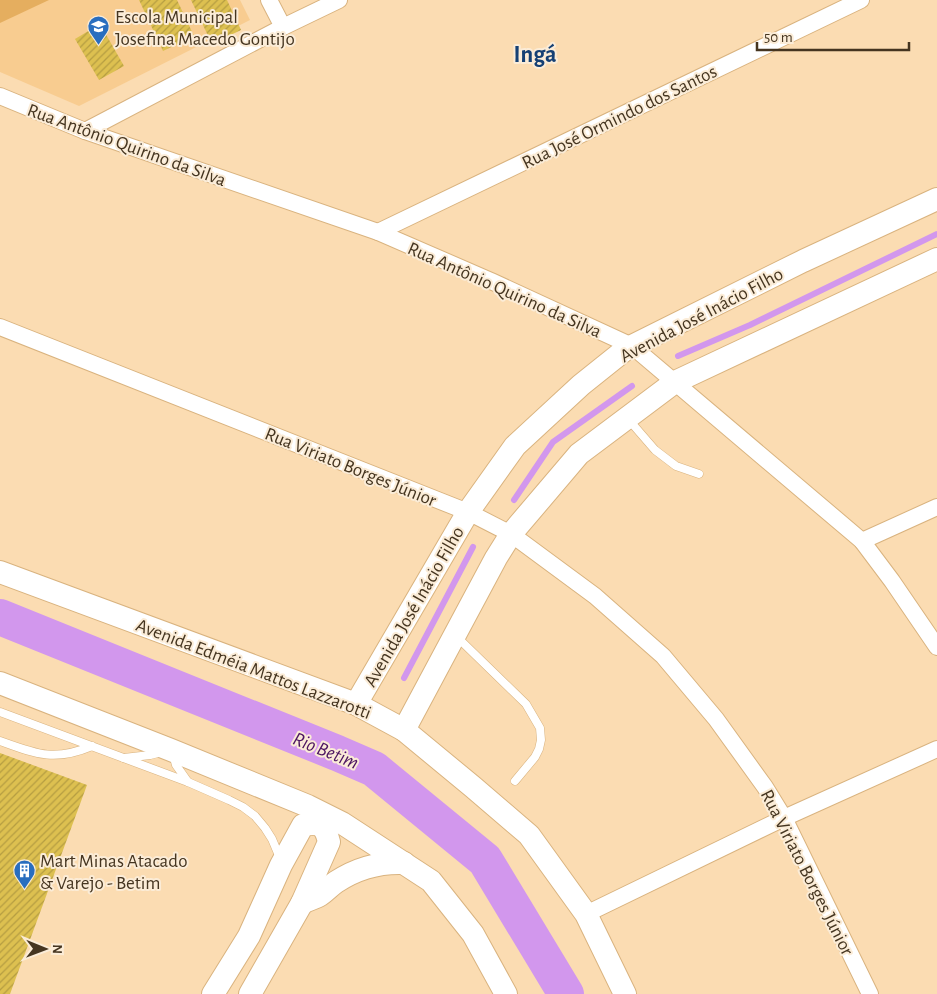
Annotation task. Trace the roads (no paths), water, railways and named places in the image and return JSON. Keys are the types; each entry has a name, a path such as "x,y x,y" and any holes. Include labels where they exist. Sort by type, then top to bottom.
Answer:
{"street":[{"path":"269,0 283,27"},
{"path":"85,131 283,27 339,0"},
{"name":"Rua José Ormindo dos Santos","path":"378,232 861,0"},
{"name":"Rua Antônio Quirino da Silva","path":"0,96 85,131 378,232 632,346 862,541 892,581 937,648"},
{"name":"Avenida José Inácio Filho","path":"356,704 468,512 515,446 581,385 626,349 803,261 937,199"},
{"path":"404,730 496,558 511,534 580,454 675,382 937,260"},
{"name":"Rua Viriato Borges Júnior","path":"0,327 468,512 511,534 595,596 663,656 716,719 765,787 784,818 870,994"},
{"path":"862,541 937,506"},
{"name":"Avenida Edméia Mattos Lazzarotti","path":"0,572 356,704 404,730 529,835 586,914 625,994"},
{"path":"0,683 308,806 342,823 431,881 473,934 506,994"},
{"path":"586,914 784,818 937,749"},
{"path":"213,994 250,936 281,865 303,824 313,823 321,826 326,832 329,842 302,902 250,994"},
{"path":"302,902 319,896 348,874 362,868 390,863 404,863"}],"lane":[{"path":"628,418 655,450 676,466 699,474"},
{"path":"455,635 526,704 540,728 541,740 539,749 516,781"},
{"path":"0,712 188,782 243,807 255,816 265,828 278,852 281,865"},
{"path":"0,740 34,753 48,755 78,752 92,746"},
{"path":"122,758 150,755 171,750 176,765 188,782"}],"waterway":[{"path":"678,356 750,325 937,234"},
{"path":"514,500 553,442 632,386"},
{"path":"404,678 473,547"},
{"name":"Rio Betim","path":"0,617 374,769 485,860 566,994"}],"place":[{"name":"Escola Municipal Josefina Macedo Gontijo","path":"99,46"},
{"name":"Mart Minas Atacado & Varejo - Betim","path":"24,890"}],"district":[{"name":"Ingá","path":"535,54"}]}
